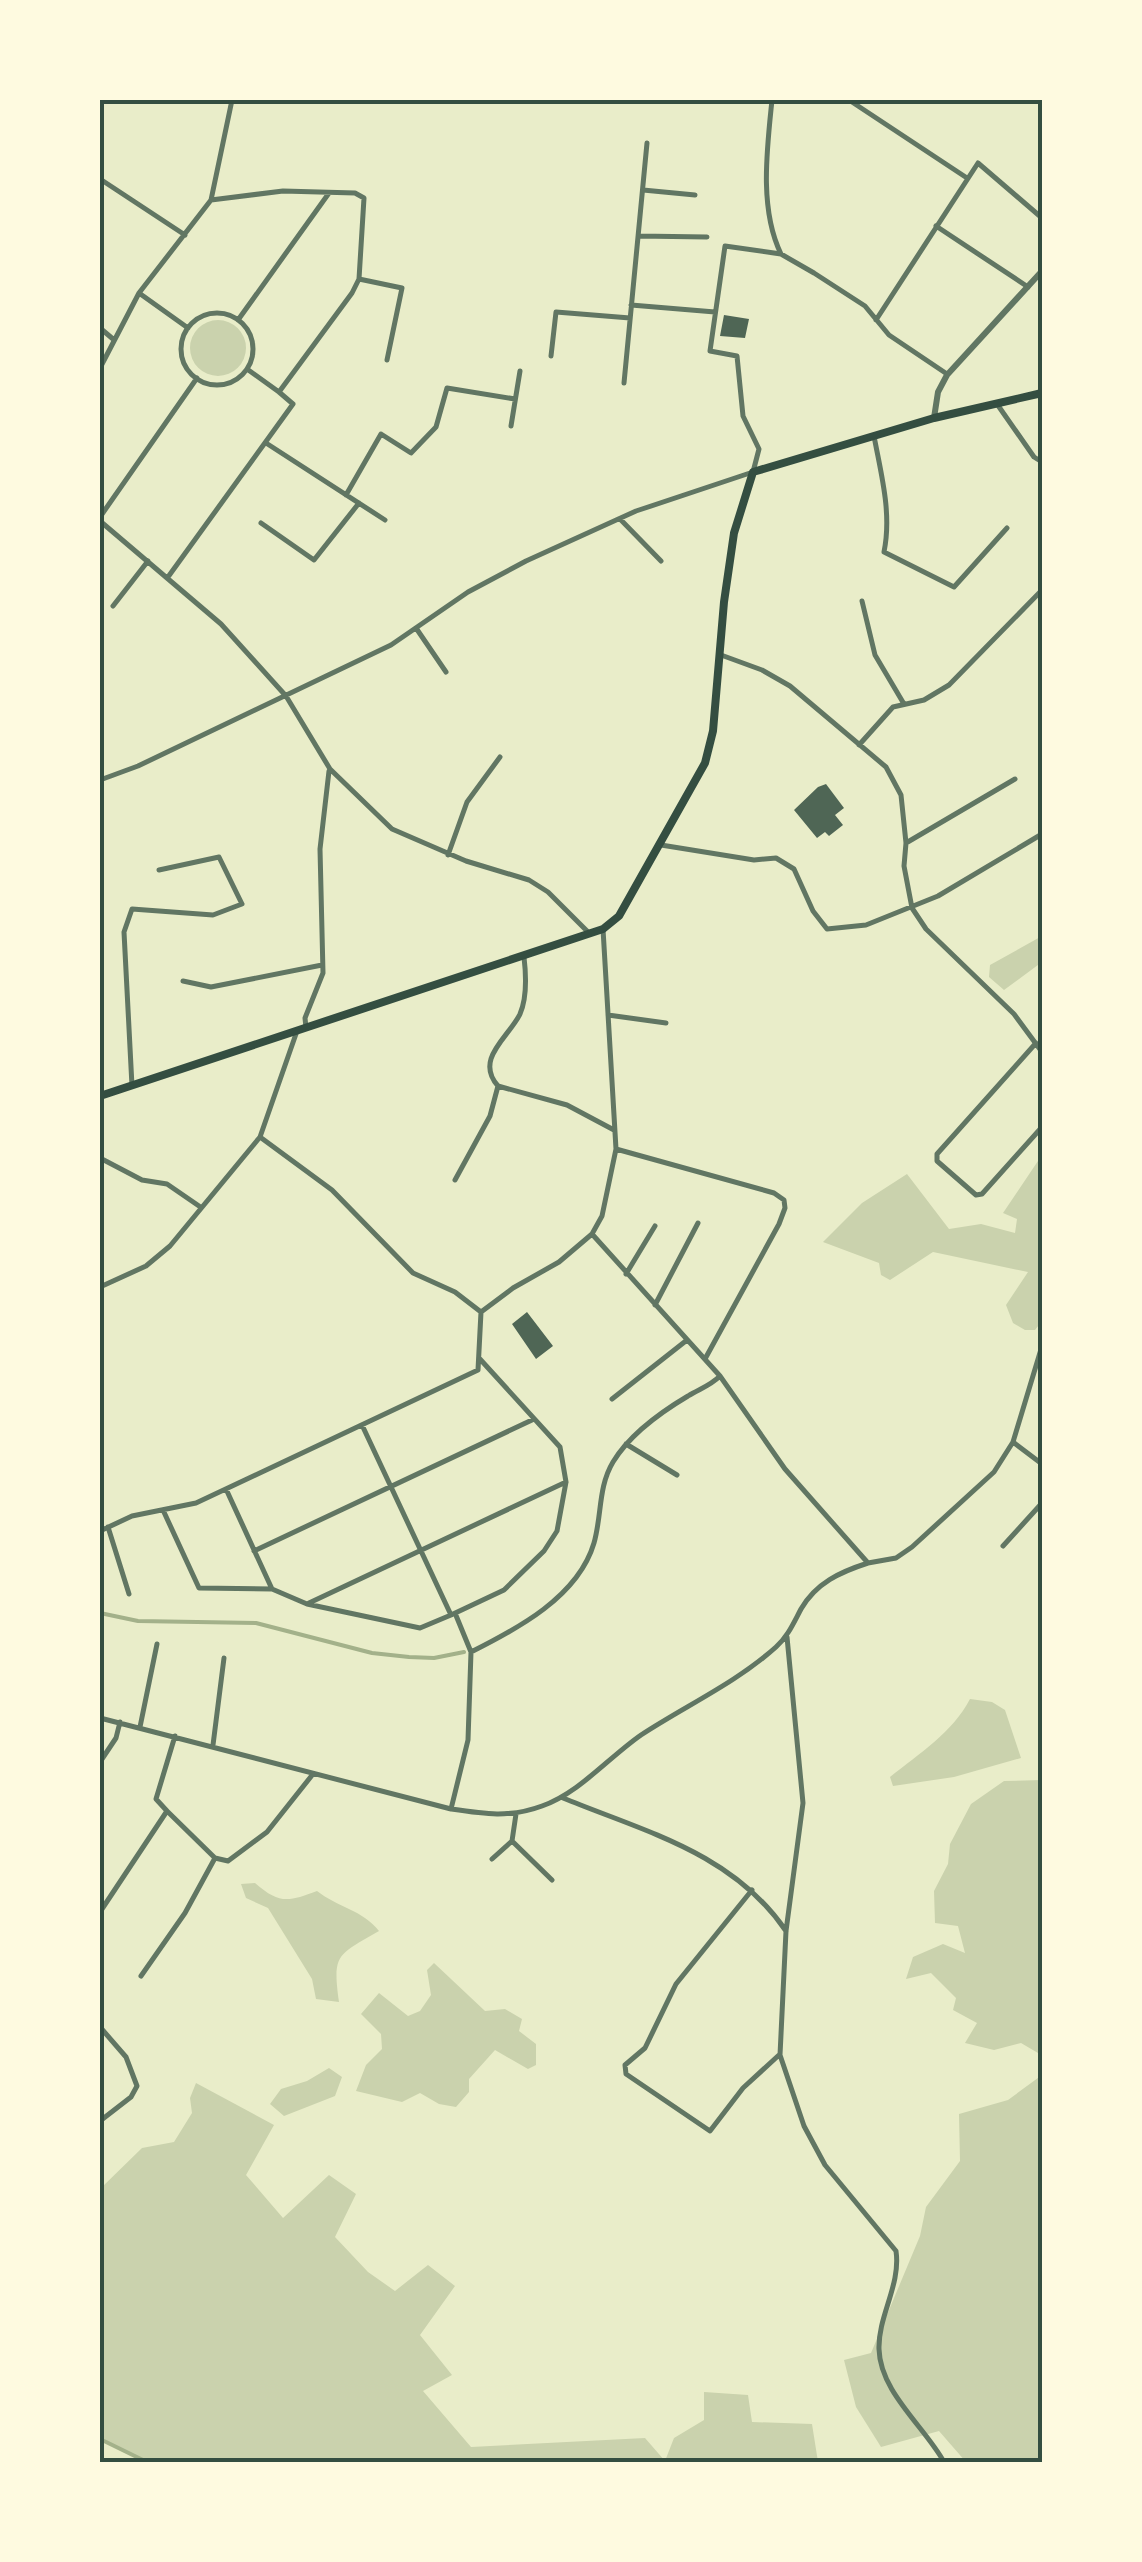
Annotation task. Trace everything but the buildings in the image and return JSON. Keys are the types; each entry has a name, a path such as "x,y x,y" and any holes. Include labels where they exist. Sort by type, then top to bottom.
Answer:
{"main road":[{"path":"100,1096 603,929 618,916 705,763 734,534 753,472 934,418 1042,393"}],"street":[{"path":"100,368 139,293 210,200 232,100"},
{"path":"772,100 768,209 772,236 782,254"},
{"path":"849,100 967,178"},
{"path":"624,383 648,144"},
{"path":"876,320 978,163 1042,218"},
{"path":"100,180 186,236"},
{"path":"643,190 696,194"},
{"path":"238,320 329,192"},
{"path":"210,200 252,193 354,193 364,198 360,279 279,392"},
{"path":"936,226 1028,287"},
{"path":"638,236 707,238"},
{"path":"100,780 138,766 390,645 497,576 620,518 753,472 759,449 743,416 737,356 710,350 725,246 782,254 865,306 889,335 947,375"},
{"path":"934,418 938,392 947,375 1042,270"},
{"path":"360,279 402,288 387,360"},
{"path":"139,293 188,328"},
{"path":"631,305 715,312"},
{"path":"550,356 556,312 630,318"},
{"path":"216,313 238,320 252,339 253,355 247,370 235,380 220,384 197,378 186,366 182,351 188,328 200,318 216,313"},
{"path":"100,328 113,340"},
{"path":"168,578 293,404 247,370"},
{"path":"511,426 520,371"},
{"path":"197,378 100,519 221,624 286,696 330,769 392,829 448,854 528,880 548,892 592,935"},
{"path":"346,495 381,434 411,453 436,427 446,388 516,398"},
{"path":"997,404 1034,457 1042,462"},
{"path":"874,436 885,492 888,535 884,552 954,587 1008,528"},
{"path":"266,442 385,520"},
{"path":"261,523 314,560 359,503"},
{"path":"620,518 661,561"},
{"path":"113,606 148,561"},
{"path":"859,745 886,712 924,700 949,685 1042,590"},
{"path":"862,601 875,654 904,704"},
{"path":"416,628 446,672"},
{"path":"720,654 790,686 886,767 901,794 904,866 912,908 926,929 1014,1014 1042,1052"},
{"path":"448,854 467,802 500,757"},
{"path":"100,1288 146,1266 170,1246 260,1136 322,972 320,849 330,769"},
{"path":"906,842 1016,779"},
{"path":"660,845 754,860 776,858 794,870 827,929 866,926 912,908 1042,834"},
{"path":"132,1086 124,932 132,909 213,915 242,904 220,857 159,870"},
{"path":"100,1530 132,1516 196,1502 478,1370 481,1312 559,1262 592,1234 602,1216 616,1149 603,929"},
{"path":"524,957 521,1012 496,1046 489,1063 490,1078 498,1086 567,1104 615,1130"},
{"path":"183,981 210,986 322,964"},
{"path":"608,1015 666,1023"},
{"path":"1036,1043 937,1154 937,1161 976,1195 982,1194 1042,1127"},
{"path":"454,1180 490,1116 498,1086"},
{"path":"260,1136 332,1190 413,1273 455,1292 481,1312"},
{"path":"616,1149 774,1193 784,1200 778,1224 704,1359"},
{"path":"100,1158 142,1180 167,1184 200,1207"},
{"path":"655,1305 698,1223"},
{"path":"626,1274 655,1226"},
{"path":"592,1234 720,1376 784,1469 868,1563"},
{"path":"612,1400 686,1340"},
{"path":"100,1718 451,1809 494,1816 516,1814 563,1798 607,1759 760,1661 786,1638 803,1605 822,1584 842,1571 896,1558 994,1472 1013,1442 1042,1346"},
{"path":"163,1510 199,1588 272,1590 307,1604 420,1628 504,1590 544,1551 556,1532 566,1482 560,1447 479,1358"},
{"path":"471,1652 528,1622 575,1578 593,1546 602,1484 626,1444 673,1405 708,1387 720,1376"},
{"path":"254,1552 533,1420"},
{"path":"362,1425 471,1652 468,1740 451,1809"},
{"path":"1013,1442 1042,1464"},
{"path":"626,1444 677,1475"},
{"path":"307,1604 566,1482"},
{"path":"226,1489 272,1590"},
{"path":"1003,1546 1042,1503"},
{"path":"108,1527 128,1594"},
{"path":"786,1638 803,1802 786,1931 780,2055 804,2126 825,2164 896,2251 898,2266 878,2348 883,2370 944,2462"},
{"path":"140,1727 157,1644"},
{"path":"212,1746 224,1658"},
{"path":"100,1762 116,1738 120,1722"},
{"path":"175,1736 156,1799 215,1858 228,1861 267,1832 313,1774"},
{"path":"563,1798 693,1849 752,1890 786,1931"},
{"path":"100,1912 167,1811"},
{"path":"492,1859 512,1841 516,1814"},
{"path":"512,1841 552,1880"},
{"path":"141,1976 185,1914 215,1858"},
{"path":"752,1890 676,1984 645,2048 625,2065 626,2074 710,2131 743,2088 780,2055"},
{"path":"100,2027 126,2057 137,2086 131,2097 100,2121"}],"green space":[{"path":"218,320 238,328 246,348 238,368 218,376 198,368 190,348 198,328"},
{"path":"1042,936 1042,962 1004,990 989,977 990,965"},
{"path":"1042,1155 1042,1321 1035,1330 1025,1330 1013,1323 1006,1305 1028,1272 933,1252 890,1280 881,1275 879,1263 823,1242 862,1203 907,1174 949,1229 981,1224 1015,1233 1017,1219 1003,1213"},
{"path":"970,1699 992,1702 1005,1710 1021,1758 954,1777 893,1786 890,1777 945,1732"},
{"path":"1042,1780 1042,2052 1021,2043 994,2050 965,2043 977,2023 953,2010 956,1998 931,1973 906,1979 913,1957 943,1944 965,1953 958,1926 935,1923 934,1891 948,1864 950,1844 971,1804 1004,1781"},
{"path":"255,1883 284,1899 317,1891 365,1918 379,1931 341,1957 337,1974 339,2002 316,1999 312,1979 268,1908 246,1898 241,1884"},
{"path":"434,1963 485,2011 505,2009 522,2019 519,2031 536,2044 536,2065 528,2069 495,2050 469,2079 469,2092 456,2107 439,2104 420,2093 402,2102 356,2091 366,2065 382,2049 381,2034 361,2014 379,1993 408,2016 420,2011 431,1995 427,1970"},
{"path":"329,2068 342,2077 335,2096 284,2116 270,2104 281,2089 307,2081"},
{"path":"1042,2075 1042,2462 966,2462 939,2431 881,2447 856,2407 844,2360 871,2353 920,2236 926,2207 960,2161 959,2114 1008,2100"},
{"path":"196,2083 274,2125 246,2175 283,2218 329,2175 356,2194 335,2237 368,2272 395,2291 428,2265 455,2286 420,2335 452,2375 423,2391 471,2447 645,2438 665,2461 674,2438 704,2420 704,2392 748,2395 752,2422 812,2424 818,2462 151,2462 119,2449 100,2436 100,2189 142,2148 174,2142 192,2113 190,2098"}],"waterway":[{"path":"100,1613 138,1621 256,1623 372,1653 409,1657 434,1658 464,1652"},
{"path":"100,2439 147,2462"}]}
